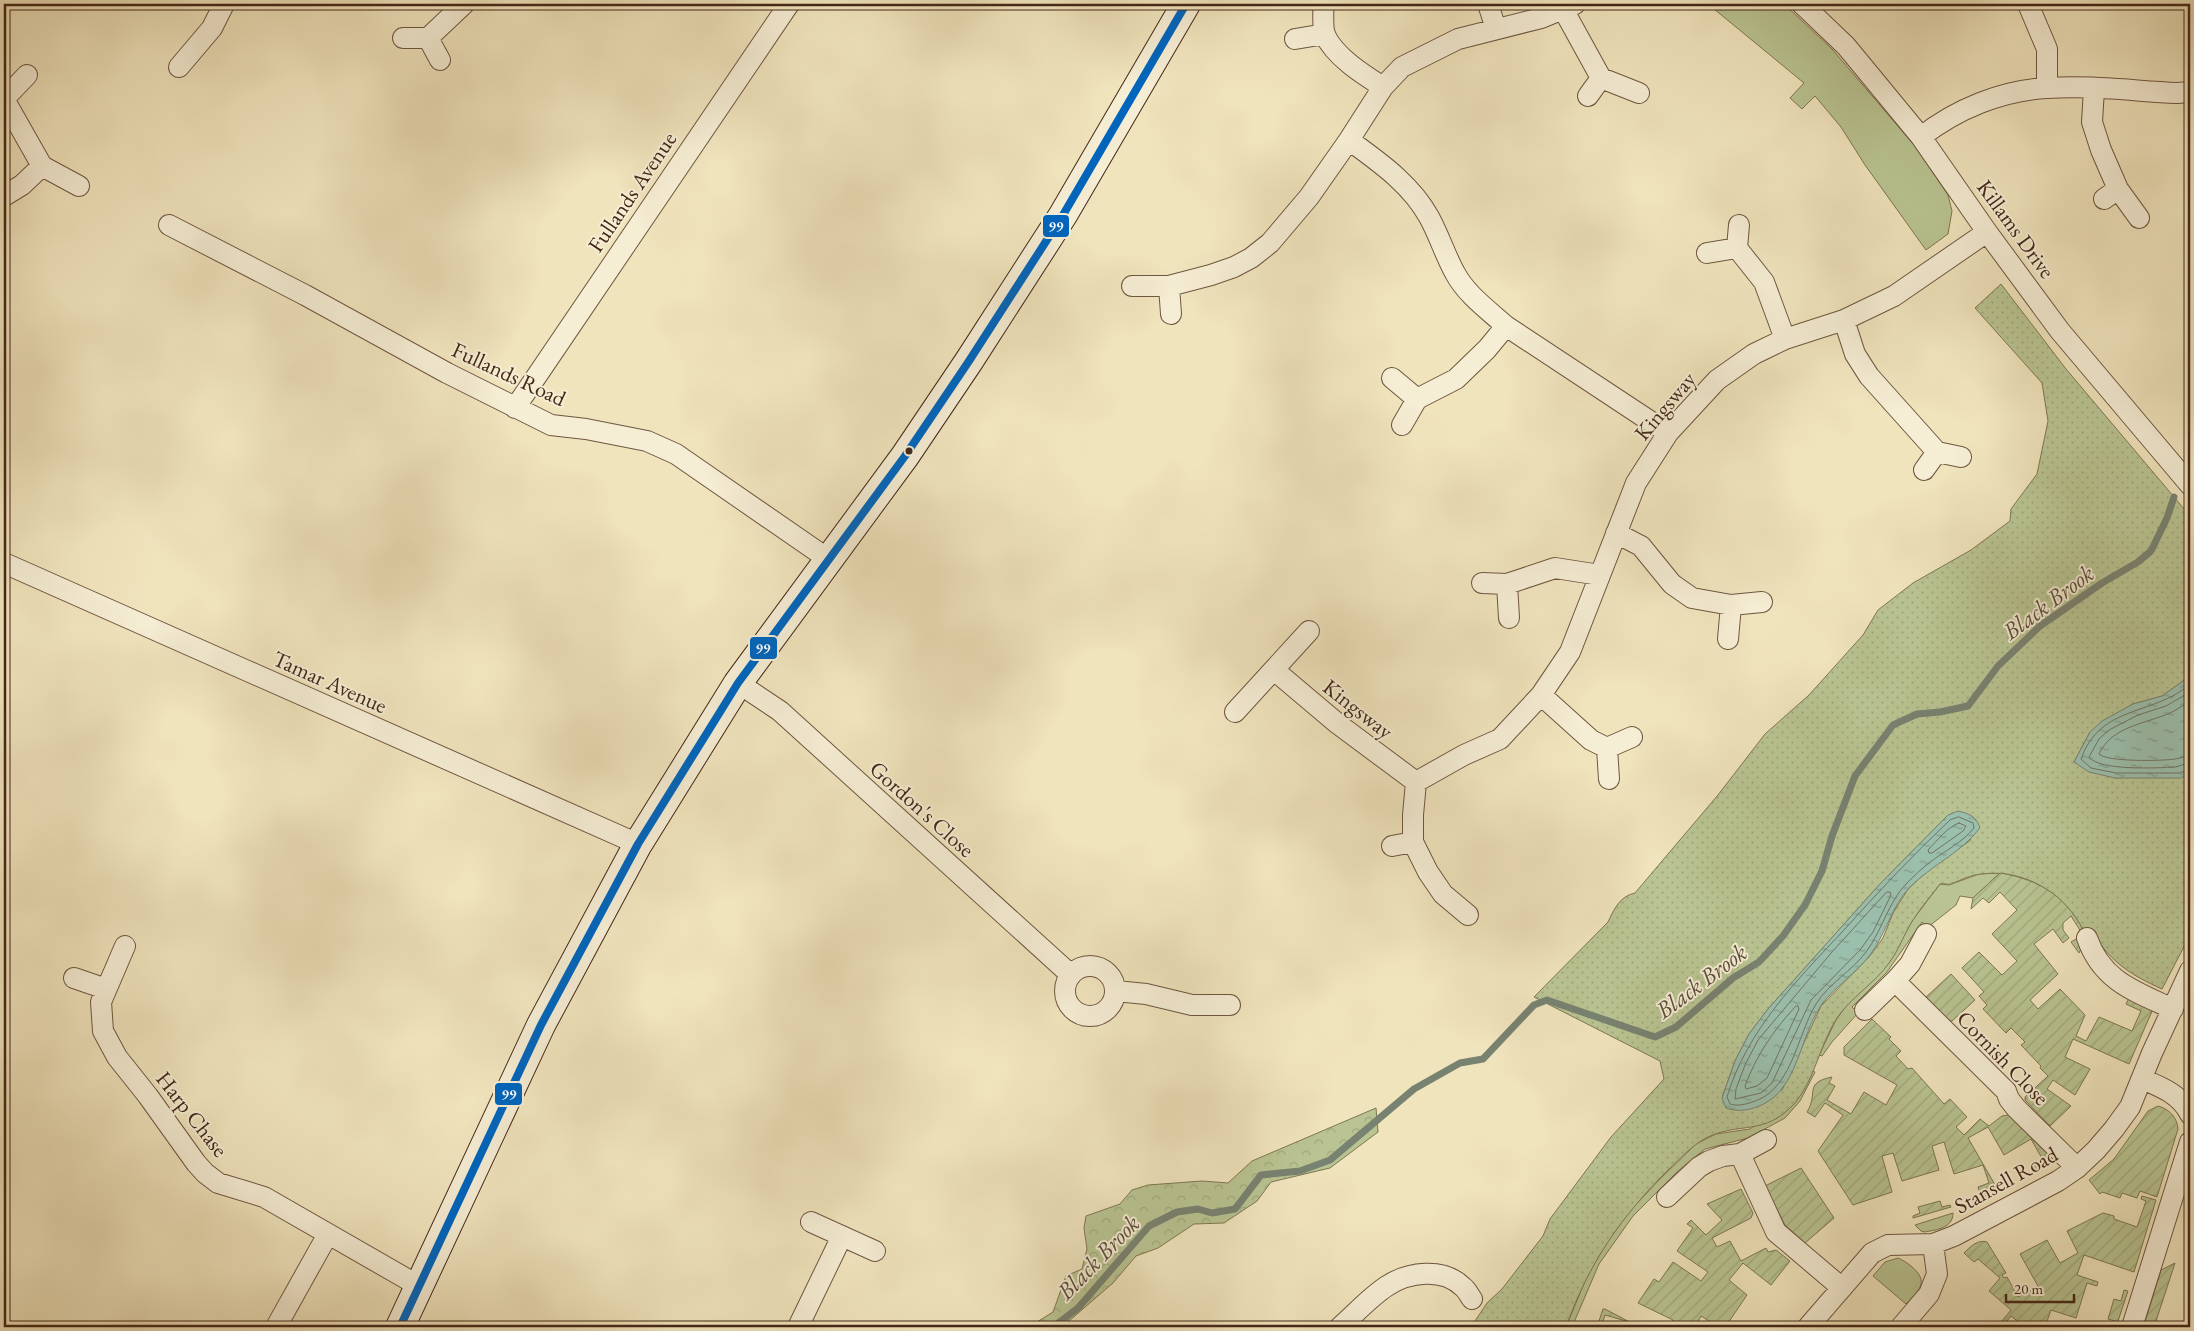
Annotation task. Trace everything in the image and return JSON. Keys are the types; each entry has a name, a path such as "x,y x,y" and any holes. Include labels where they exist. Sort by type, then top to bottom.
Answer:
{"main road":[{"path":"400,1327 541,1025 638,844 738,683 905,456 974,353 1063,215 1186,4"}],"street":[{"path":"179,67 212,28 224,4"},
{"path":"403,38 428,38 464,4"},
{"name":"Fullands Avenue","path":"515,408 789,4"},
{"path":"1323,4 1325,34 1340,54 1359,72 1383,87"},
{"path":"1488,4 1496,29"},
{"name":"Killams Drive","path":"1802,4 1846,46 1921,137 1987,232 2060,331 2190,485"},
{"path":"2028,4 2047,49 2048,88"},
{"path":"1132,286 1169,286 1211,275 1234,267 1270,243 1309,197 1350,140 1383,87 1402,67 1458,39 1541,18 1569,6 1601,78 1639,93"},
{"path":"1295,39 1325,34"},
{"path":"428,38 440,60"},
{"path":"27,76 4,99 42,166 79,186"},
{"path":"1588,96 1601,78"},
{"path":"1921,137 1931,129 1977,105 2008,93 2048,88 2168,93 2190,92"},
{"path":"2094,89 2092,122 2101,150 2111,194 2139,218"},
{"path":"1350,140 1390,171 1411,191 1429,217 1456,276 1477,300 1506,326 1668,433"},
{"path":"4,196 22,185 42,166"},
{"name":"Fullands Road","path":"169,225 515,408 551,424 647,441 676,454 828,559"},
{"path":"1739,225 1736,248 1764,282 1785,339"},
{"name":"Kingsway","path":"1274,670 1338,724 1416,782 1500,739 1542,695 1570,652 1636,483 1668,433 1717,380 1754,354 1785,339 1844,320 1894,296 1987,232"},
{"path":"1707,253 1736,248"},
{"path":"1169,286 1171,314"},
{"path":"1844,320 1855,354 1869,376 1937,452 1961,457"},
{"path":"1402,425 1418,399 1456,379 1487,350 1506,326"},
{"path":"1392,378 1418,399"},
{"path":"1924,470 1937,452"},
{"path":"1616,533 1640,546 1672,584 1692,598 1731,605 1762,602"},
{"name":"Tamar Avenue","path":"4,563 638,844"},
{"path":"1482,583 1507,584 1554,568 1600,576"},
{"path":"1507,584 1509,618"},
{"path":"1728,639 1731,605"},
{"path":"1235,712 1309,631"},
{"name":"Gordon's Close","path":"738,683 780,711 1070,975"},
{"path":"1542,695 1592,740 1607,748 1632,738"},
{"path":"1607,748 1609,779"},
{"path":"1416,782 1413,842 1428,872 1442,894 1468,915"},
{"path":"1392,846 1413,842"},
{"path":"1865,1010 1895,982 1910,964 1926,934"},
{"path":"2087,938 2098,963 2113,978 2130,990 2173,1009 2190,971"},
{"name":"Harp Chase","path":"125,946 101,1002 103,1031 113,1051 205,1173 218,1183 264,1197 420,1286"},
{"path":"1088,966 1099,967 1108,972 1114,981 1116,991 1114,1001 1108,1009 1100,1014 1091,1016 1082,1015 1073,1010 1065,993 1066,983 1070,975 1079,968 1088,966"},
{"path":"74,978 106,989"},
{"name":"Cornish Close","path":"1895,982 2006,1091 2016,1108 2077,1168"},
{"path":"1116,991 1146,994 1191,1013 1230,1005"},
{"name":"Stansell Road","path":"1808,1327 1872,1253 1888,1245 1933,1244 1954,1236 2034,1195 2077,1168 2114,1129 2130,1107 2173,1009"},
{"path":"2142,1079 2175,1094 2184,1103 2190,1114"},
{"path":"1667,1197 1699,1167 1723,1156 1740,1154 1766,1140"},
{"path":"2132,1327 2190,1142"},
{"path":"1740,1154 1776,1232 1842,1288"},
{"path":"810,1222 874,1250"},
{"path":"276,1327 328,1234"},
{"path":"798,1327 842,1236"},
{"path":"1901,1327 1929,1294 1938,1274 1933,1244"},
{"path":"1340,1327 1386,1286 1409,1275 1443,1276 1462,1286 1472,1299"}],"green space":[{"path":"1708,4 1784,4 1832,49 1914,145 1948,195 1952,211 1948,234 1926,250 1865,165 1841,127 1815,96 1802,109 1790,98 1804,83"},
{"path":"2001,284 2066,369 2190,516 2190,676 2162,696 2133,704 2090,732 2074,762 2115,778 2190,773 2190,935 2162,989 2141,979 2123,967 2107,953 2093,934 2087,937 2079,922 2057,897 2030,880 1998,873 1977,875 1951,884 1940,884 1916,915 1896,953 1883,971 1837,1018 1808,1083 1795,1103 1784,1114 1762,1125 1730,1130 1706,1138 1668,1170 1635,1206 1608,1242 1585,1282 1566,1327 1471,1327 1487,1303 1502,1289 1543,1236 1550,1219 1611,1137 1664,1079 1660,1061 1534,997 1608,922 1621,900 1635,893 1718,795 1765,734 1809,695 1863,635 1878,610 1913,583 1971,550 2010,521 2011,509 2037,474 2048,421 2042,383 1975,308","holes":["1948,815 1971,840 1932,867 1908,889 1893,913 1883,938 1869,957 1821,1006 1782,1090 1722,1098 1735,1061 1749,1034 1768,1009 1880,884"]},
{"path":"2000,873 1973,898 1960,896 1956,905 1928,927 1922,922 1887,972 1852,1007 1858,1013 1822,1056 1819,1055 1836,1020 1848,1003 1889,963 1912,921 1940,884 1949,885 1979,874"},
{"path":"2000,873 2029,880 2052,893 2062,901 2080,923 2087,937 2079,953 2071,942 2083,935 2071,916 2063,923 2063,930 2069,938 2063,943 2053,929 2034,944 2058,974 2030,1000 2038,1009 2060,989 2085,1015 2076,1036 2086,1041 2099,1017 2132,1031 2141,1011 2126,1004 2129,998 2153,1009 2129,1064 2073,1039 2065,1057 2090,1069 2075,1095 2053,1080 2047,1089 2071,1106 2050,1126 2025,1100 2025,1097 2048,1076 2021,1045 2025,1042 2011,1028 2006,1033 1983,1009 1987,1005 1979,996 1984,992 1962,968 1979,952 2002,975 2017,961 1992,934 2017,910 2000,892 1989,903 1983,898 1971,909 1973,898"},
{"path":"1951,974 1975,1000 1952,1021 1946,1020 1925,998"},
{"path":"1872,1019 1891,1037 1889,1039 1901,1051 1896,1056 1908,1069 1912,1068 1944,1104 1950,1099 1967,1117 1956,1127 1964,1135 1980,1119 1989,1126 2002,1116 2008,1115 2055,1160 2036,1171 2033,1165 2043,1160 2031,1139 2004,1155 1988,1127 1968,1138 1998,1190 1982,1198 1978,1187 1989,1183 1983,1165 1954,1174 1944,1142 1932,1146 1939,1170 1902,1181 1893,1153 1882,1156 1892,1192 1853,1205 1818,1151 1843,1115 1825,1103 1815,1117 1807,1112 1815,1086 1823,1079 1832,1077 1829,1083 1835,1086 1827,1100 1851,1114 1864,1092 1886,1105 1897,1085 1844,1055 1844,1047"},
{"path":"1812,1071 1815,1072 1800,1101 1785,1118 1748,1138 1705,1149 1678,1171 1633,1216 1599,1264 1572,1327 1566,1327 1587,1276 1607,1242 1628,1213 1659,1180 1696,1144 1716,1134 1750,1129 1804,1090"},
{"path":"2158,1106 2172,1114 2178,1129 2157,1197 2140,1191 2137,1198 2122,1193 2120,1198 2102,1192 2100,1194 2089,1180 2114,1159 2148,1111"},
{"path":"1376,1108 1378,1132 1330,1168 1271,1182 1257,1201 1224,1223 1194,1224 1158,1248 1136,1256 1113,1283 1062,1327 1029,1327 1053,1312 1066,1276 1082,1269 1087,1249 1084,1228 1086,1216 1120,1204 1132,1190 1148,1185 1202,1181 1228,1183 1252,1161"},
{"path":"1801,1168 1834,1218 1805,1243 1785,1225 1765,1186"},
{"path":"1741,1189 1753,1213 1751,1218 1712,1238 1717,1247 1730,1241 1741,1261 1766,1248 1768,1252 1776,1250 1790,1261 1771,1285 1743,1263 1729,1280 1747,1295 1726,1326 1719,1327 1701,1316 1695,1327 1669,1327 1673,1320 1638,1303 1654,1279 1659,1282 1673,1262 1701,1281 1708,1272 1677,1251 1693,1228 1687,1224 1691,1220 1706,1235 1722,1220 1707,1204"},
{"path":"2142,1196 2156,1200 2134,1272 2084,1255 2077,1275 2098,1282 2097,1286 2087,1283 2076,1318 2051,1310 2045,1327 2025,1327 2011,1316 2002,1327 1997,1327 2011,1310 1989,1291 2000,1278 1978,1259 1974,1262 1964,1253 1969,1248 1977,1243 1987,1242 2006,1273 2002,1275 2004,1278 2007,1277 2018,1297 2038,1286 2020,1254 2047,1240 2060,1263 2078,1253 2067,1231 2103,1213 2137,1227 2146,1201 2141,1199"},
{"path":"1940,1201 1942,1207 1950,1205 1951,1207 1913,1218 1913,1216 1920,1213 1918,1207"},
{"path":"1953,1213 1950,1222 1939,1229 1924,1232 1915,1225"},
{"path":"1898,1258 1917,1272 1921,1281 1918,1290 1906,1304 1873,1276 1885,1262"},
{"path":"2175,1263 2154,1327 2148,1327 2145,1322 2161,1270"},
{"path":"2124,1290 2128,1291 2116,1327 2113,1327 2115,1321 2108,1319 2114,1299 2121,1301"},
{"path":"1603,1309 1639,1327 1625,1327 1626,1321 1605,1315 1601,1327 1597,1327"}],"water":[{"path":"2190,676 2190,773 2181,778 2115,778 2089,772 2074,762 2090,732 2102,721 2133,704 2162,696"},
{"path":"1958,811 1972,816 1980,828 1965,844 1919,879 1904,894 1898,902 1876,947 1822,1004 1811,1025 1793,1070 1781,1090 1770,1100 1756,1107 1741,1110 1726,1108 1722,1098 1735,1061 1749,1034 1768,1009 1880,884 1948,815"}],"waterway":[{"name":"Black Brook","path":"1053,1327 1078,1308 1149,1226 1177,1212 1198,1209 1212,1213 1235,1209 1261,1175 1300,1171 1330,1160 1414,1089 1460,1063 1483,1059 1534,1005 1547,1000 1655,1037 1676,1027 1733,978 1759,962 1783,936 1805,905 1822,871 1832,836 1855,776 1893,725 1917,714 1940,712 1968,706 1998,666 2040,626 2102,583 2138,562 2151,551 2167,518 2174,497"}],"transit line":[{"name":"99","path":"400,1327 541,1025 638,844 738,683 905,456 969,361 1063,215 1186,4"}]}
